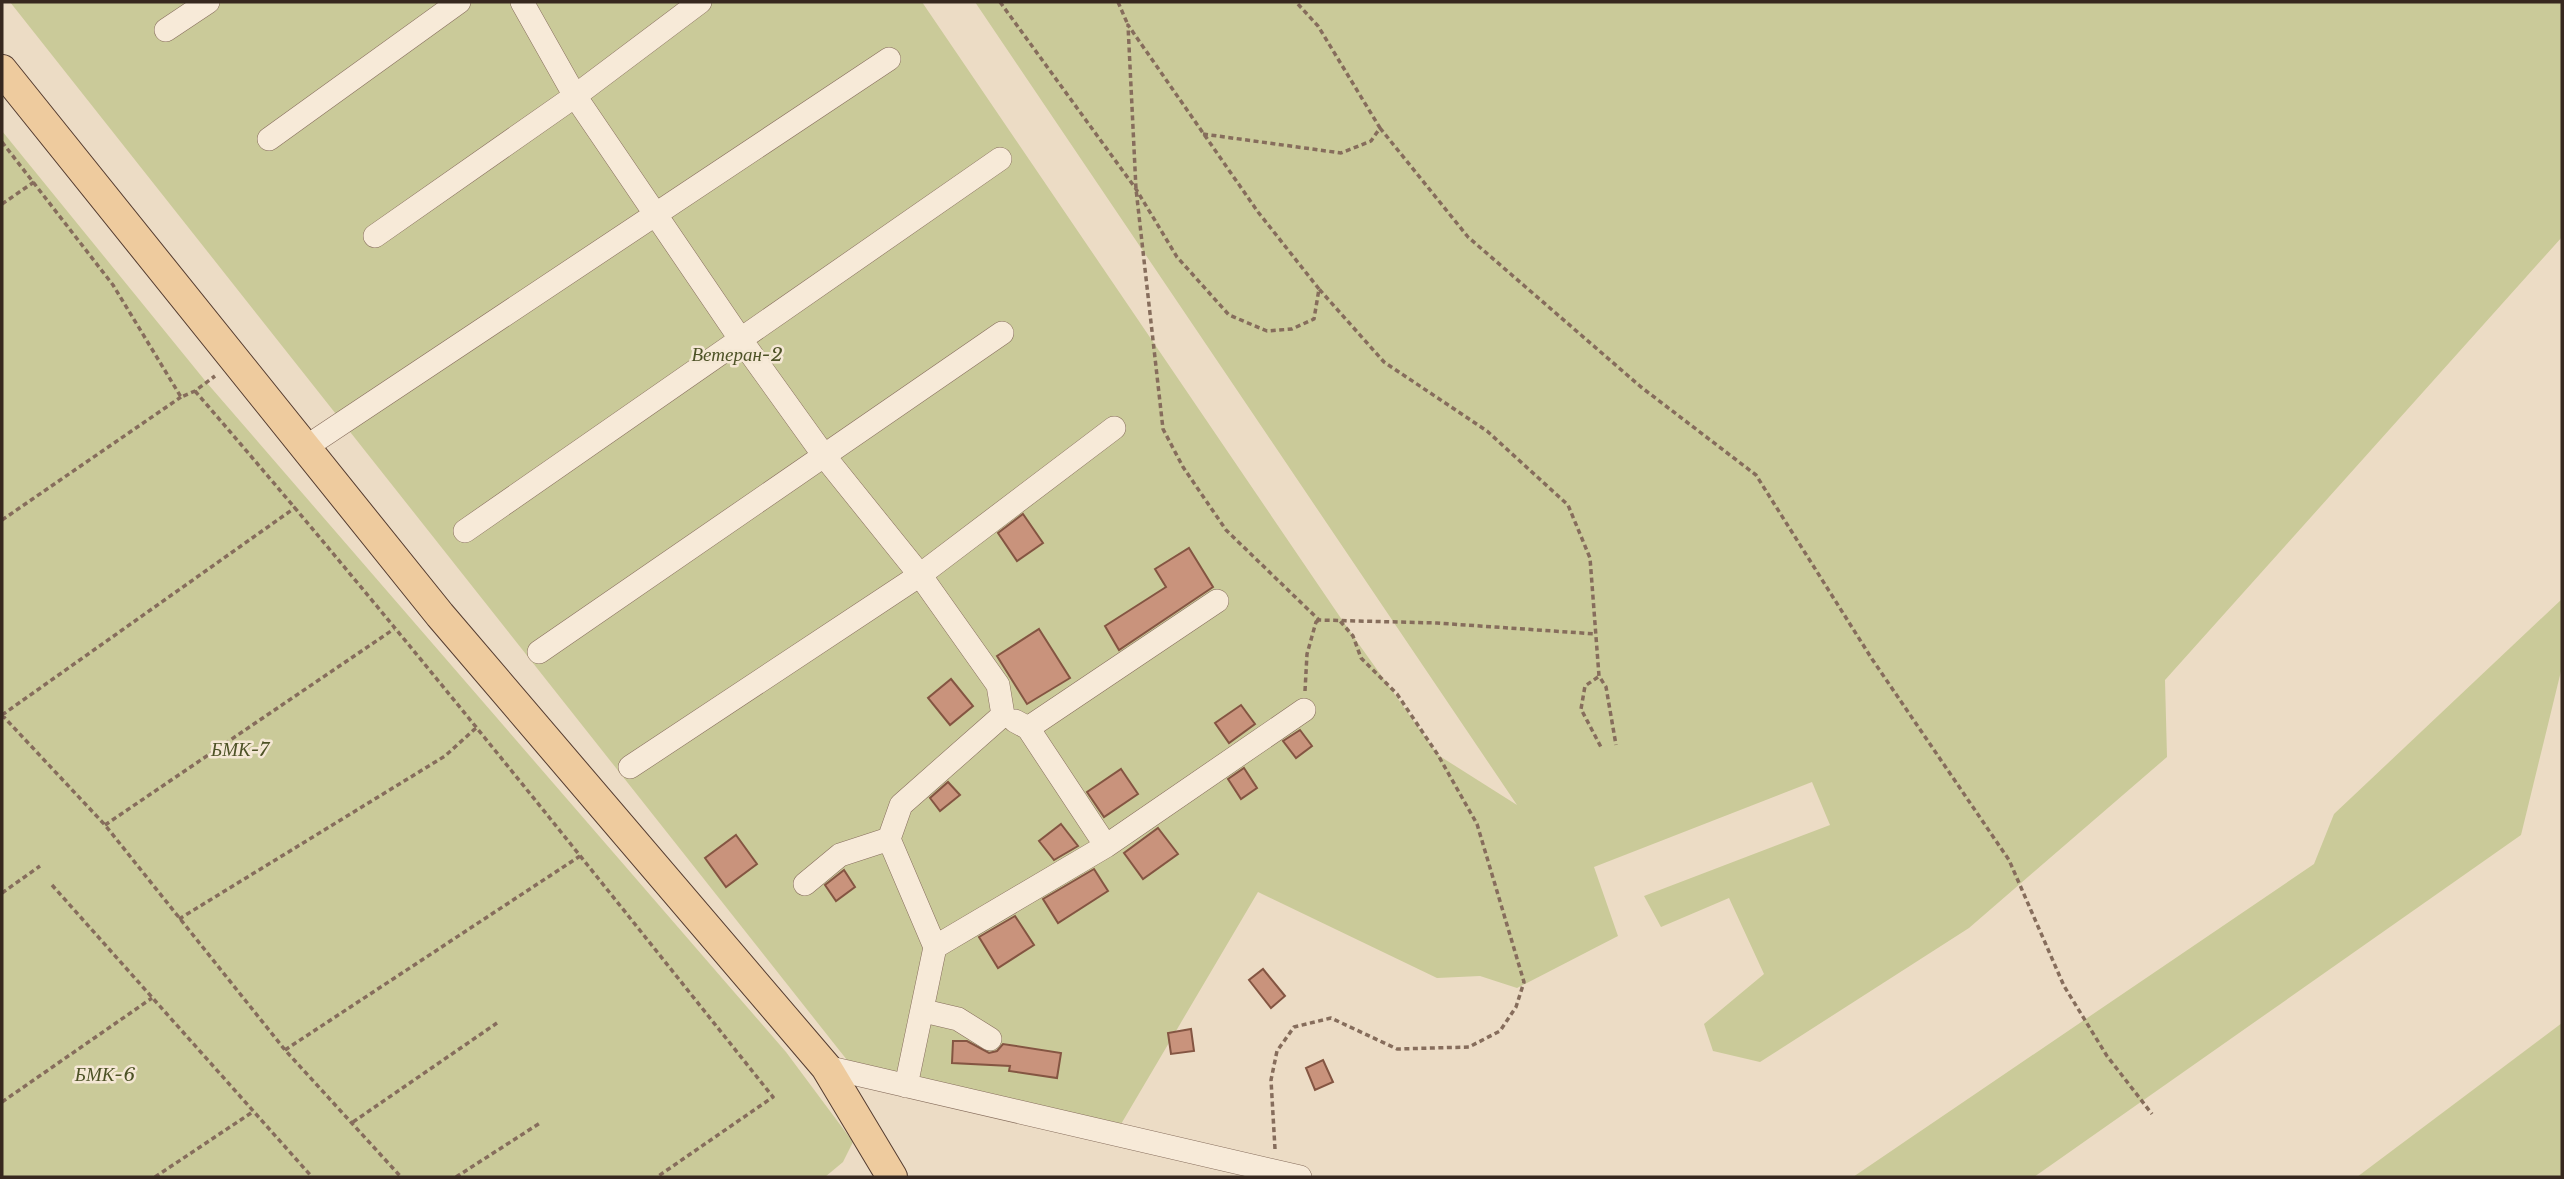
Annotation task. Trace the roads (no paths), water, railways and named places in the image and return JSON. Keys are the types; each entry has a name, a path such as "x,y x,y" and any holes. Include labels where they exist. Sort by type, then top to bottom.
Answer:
{"main road":[{"path":"2,70 440,615 826,1067 892,1177"}],"lane":[{"path":"166,30 208,2"},
{"path":"269,138 459,2"},
{"path":"523,2 575,96 741,340 825,457 920,575 998,685 1003,715"},
{"path":"375,236 575,96 700,2"},
{"path":"306,447 889,59"},
{"path":"465,531 1000,159"},
{"path":"539,652 1002,333"},
{"path":"630,767 920,575 1114,428"},
{"path":"1028,728 1217,601"},
{"path":"935,947 1107,846 1304,710"},
{"path":"1003,715 1028,728 1107,846"},
{"path":"906,1086 924,1011 935,947 889,839 901,805 1003,715"},
{"path":"805,884 840,855 889,839"},
{"path":"924,1011 958,1019 990,1039"},
{"path":"826,1067 1300,1177"}],"park label":[{"name":"Ветеран-2","path":"737,354"},
{"name":"БМК-7","path":"240,749"},
{"name":"БМК-6","path":"105,1074"}]}
